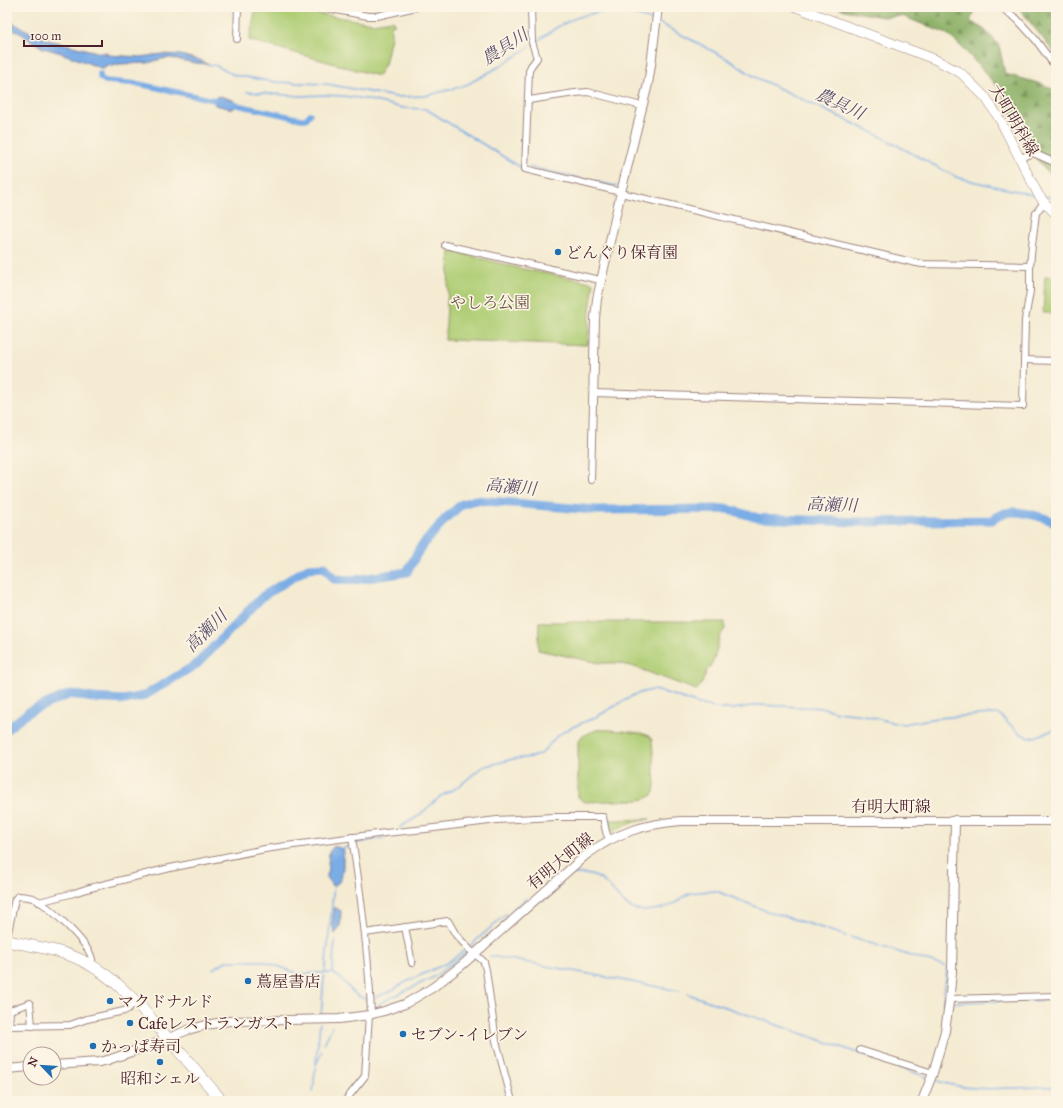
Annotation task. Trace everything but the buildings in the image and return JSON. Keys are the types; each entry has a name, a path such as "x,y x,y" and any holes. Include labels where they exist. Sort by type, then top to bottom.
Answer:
{"highway":[{"path":"7,941 72,956 90,964 110,978 158,1026 222,1101"}],"main road":[{"name":"大町明科線","path":"796,7 934,59 961,73 986,98 1000,120 1035,187 1044,201 1056,214"},
{"path":"593,403 594,318 600,280 650,71 658,11"},
{"path":"922,1101 933,1073 945,1031 949,999 952,972 955,820"},
{"name":"有明大町線","path":"62,1064 108,1060 168,1039 198,1026 222,1022 339,1019 394,1008 418,997 446,979 586,855 609,839 647,825 681,821 1056,821"},
{"path":"7,1069 22,1068"}],"street":[{"path":"238,7 238,39"},
{"path":"321,7 355,10 368,16 377,16 416,7"},
{"path":"531,7 532,42 536,59 530,68 525,169 922,264 1030,266"},
{"path":"1006,7 1006,10 1017,19 1056,65"},
{"path":"528,100 588,92 642,106"},
{"path":"1020,158 1033,153 1056,163"},
{"path":"593,393 748,399 1023,406 1025,320 1030,291 1032,245 1036,213 1044,201"},
{"path":"445,245 600,280"},
{"path":"1024,360 1056,361"},
{"path":"591,480 593,403"},
{"path":"39,902 86,889 185,866 265,850 352,837 497,820 554,817 603,817 609,839"},
{"path":"345,1101 365,1076 371,992 365,933 352,837"},
{"path":"7,937 15,899 18,896 32,898 66,924 76,935 90,953 92,960 90,964"},
{"path":"365,933 448,921 456,935 484,962 496,1042 512,1101"},
{"path":"405,927 412,963"},
{"path":"949,999 1056,996"},
{"path":"32,1026 30,1003 10,1010 8,1026 32,1026 70,1025 87,1019 124,1011 135,1002"},
{"path":"860,1050 933,1073"}],"green space":[{"path":"256,7 278,7 373,23 392,20 395,24 391,25 391,37 385,64 378,76 249,40"},
{"path":"838,7 977,7 970,21 985,30 999,45 1005,74 1042,84 1056,91 1056,181 1046,171 1023,140 1001,91 964,49 947,34 902,16 883,17 844,10"},
{"path":"1018,7 1056,7 1056,55"},
{"name":"やしろ公園","path":"450,250 518,268 594,283 590,310 588,345 445,340"},
{"path":"1045,276 1056,277 1056,313 1043,313"},
{"path":"539,622 725,622 725,629 720,637 715,658 707,670 701,685 696,690 637,668 619,663 600,663 538,650"},
{"path":"596,730 614,730 637,733 647,735 652,740 655,783 652,796 639,800 585,802 578,797 578,742 582,736"},
{"path":"650,819 634,822 611,832 609,831 607,823 608,820"}],"water":[{"path":"7,20 48,40 101,53 107,52 107,55 140,57 162,54 180,55 200,60 207,64 170,58 148,63 119,64 112,66 106,65 104,69 43,48 20,33 7,27"},
{"path":"220,96 233,100 235,102 234,108 232,109 215,105 213,99"},
{"path":"334,846 343,849 343,867 339,881 332,886 327,877 329,852"},
{"path":"334,907 341,911 340,926 335,934 332,924"}],"waterway":[{"name":"農具川","path":"535,43 561,25 584,15 606,11 618,12 641,16 653,21"},
{"name":"農具川","path":"659,23 726,58 755,77 876,134 956,177 1035,195"},
{"name":"農具川","path":"207,64 217,66 234,75 275,82 327,84 396,97 425,96 468,84 504,64 532,45"},
{"path":"100,74 100,78 105,81 139,84 219,101"},
{"path":"247,92 300,96 343,96 366,99 403,108 426,109 520,167 523,167"},
{"path":"228,103 301,119 306,119 310,114"},
{"path":"529,167 616,186"},
{"name":"農具川","path":"1045,196 1056,198"},
{"name":"高瀬川","path":"7,729 30,711 70,694 93,698 124,700 144,696 197,664 263,596 308,568 325,567 334,579 354,580 407,572 420,548 446,518 462,504 475,500 595,510 728,509 758,518 856,522 992,520 1004,513 1018,512 1031,514 1056,522"},
{"path":"400,827 417,817 441,796 458,787 482,767 513,759 532,757 542,753 556,737 566,730 598,716 632,696 653,690 719,709 734,709 758,705 824,708 837,712 864,715 903,724 937,718 999,714 1018,732 1029,738 1056,729"},
{"path":"356,843 388,837"},
{"path":"342,850 350,845"},
{"path":"573,874 589,874 600,879 606,883 620,899 631,908 637,910 645,911 661,909 670,906 689,894 716,891 767,911 825,929"},
{"path":"325,972 334,884"},
{"path":"543,901 561,885"},
{"path":"509,912 527,898"},
{"path":"470,946 506,914"},
{"path":"828,930 846,936"},
{"path":"850,937 947,967 943,1003 945,1003"},
{"path":"213,969 226,961 263,961 300,974 332,973 335,940"},
{"path":"376,997 447,963 465,950"},
{"path":"378,1007 380,1003 434,977 468,951"},
{"path":"490,956 680,991"},
{"path":"332,973 339,977 356,995 368,1000"},
{"path":"321,1017 324,976"},
{"path":"688,994 927,1077"},
{"path":"951,1002 1056,1000"},
{"path":"313,1092 320,1023"},
{"path":"324,1044 332,1027"},
{"path":"317,1063 322,1051"},
{"path":"935,1080 963,1087 992,1089 1056,1087"}],"place":[{"name":"どんぐり保育園","path":"558,252"},
{"name":"蔦屋書店","path":"248,981"},
{"name":"マクドナルド","path":"110,1001"},
{"name":"Cafeレストランガスト","path":"130,1023"},
{"name":"セブン-イレブン","path":"403,1034"},
{"name":"かっぱ寿司","path":"93,1046"},
{"name":"昭和シェル","path":"160,1062"}]}
